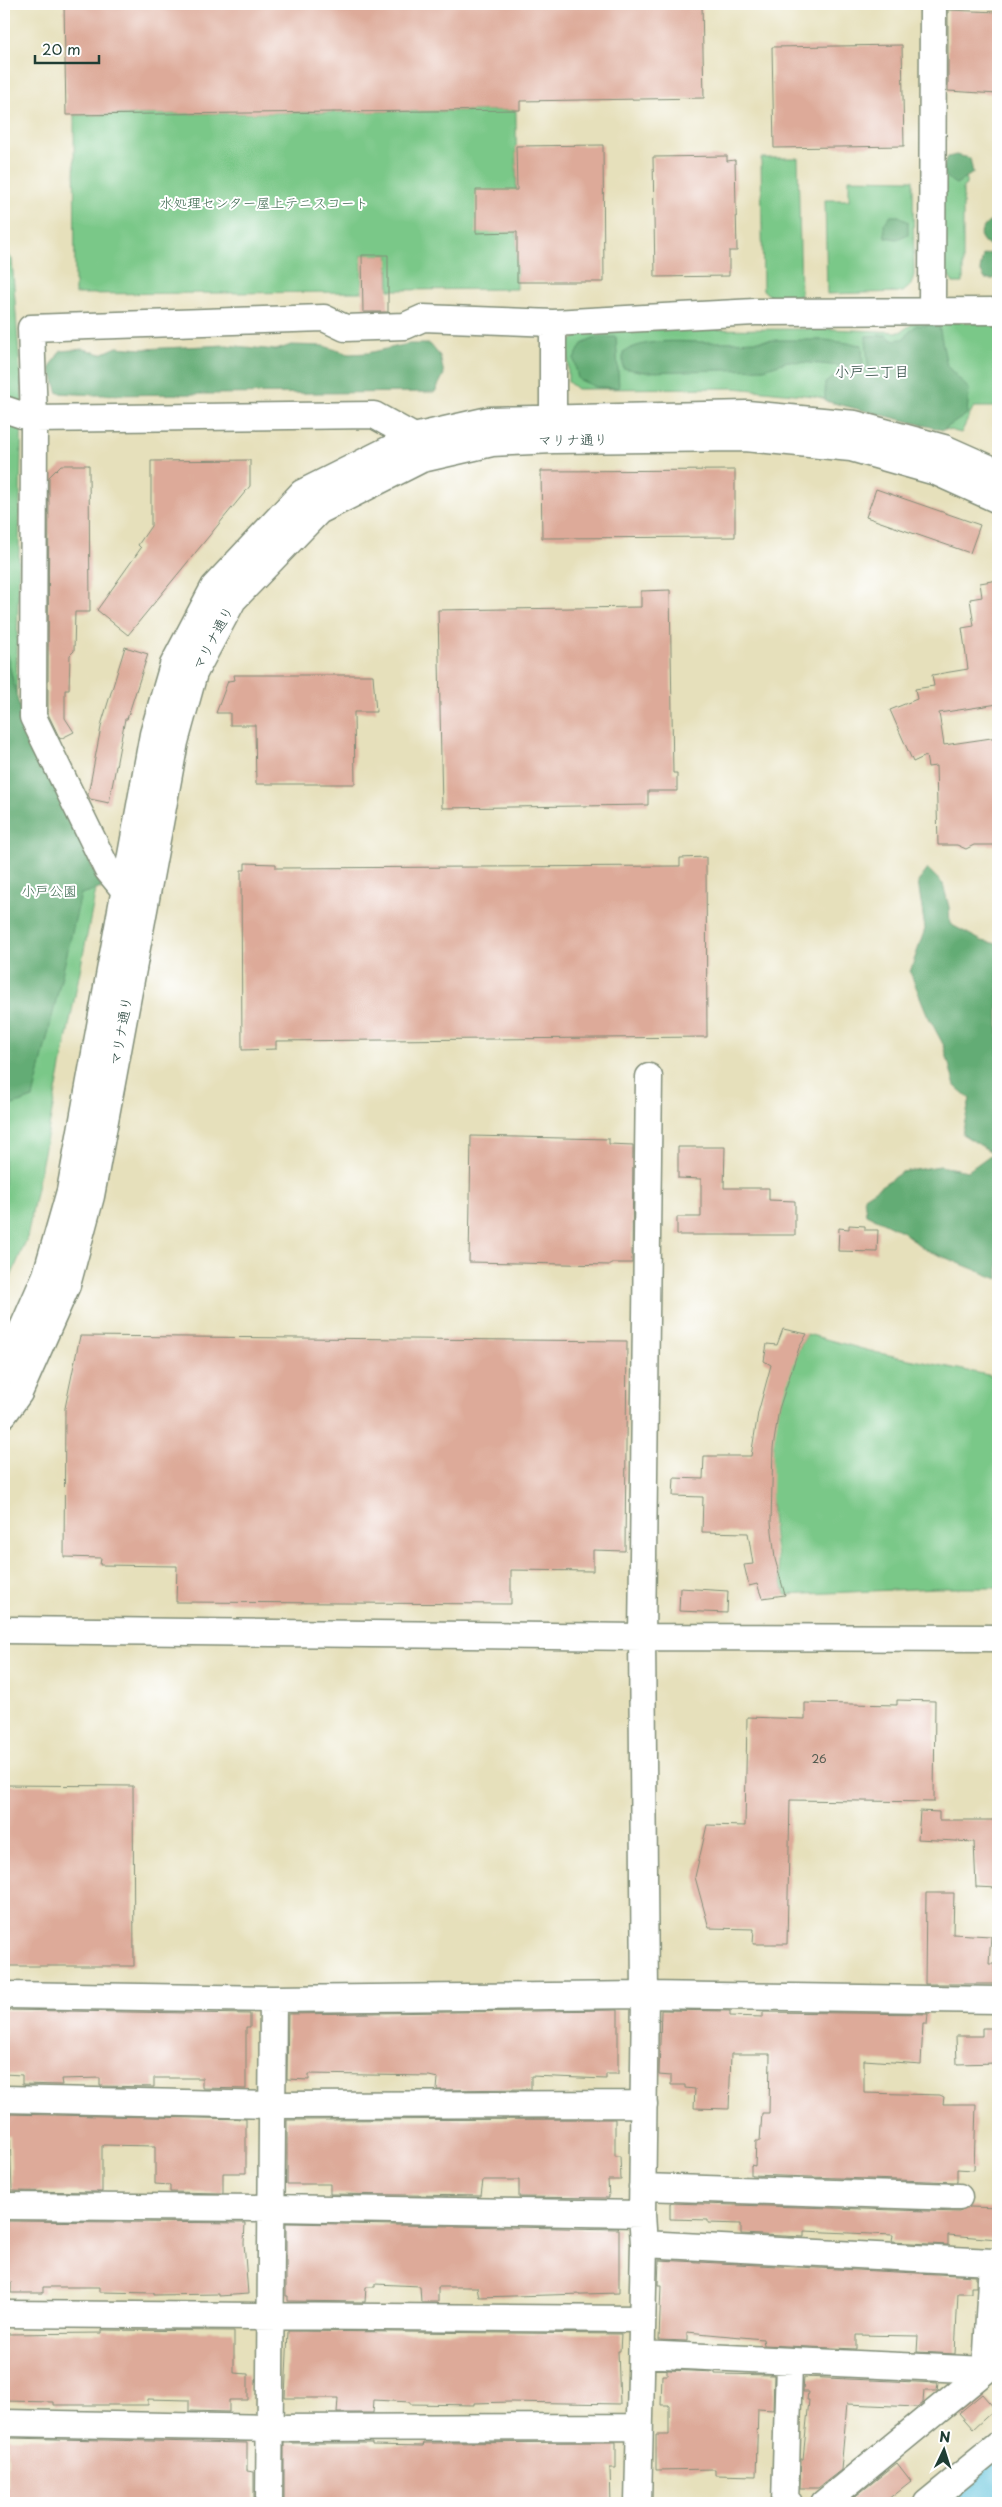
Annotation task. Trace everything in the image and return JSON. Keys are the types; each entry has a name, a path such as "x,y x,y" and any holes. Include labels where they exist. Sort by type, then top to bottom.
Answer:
{"street":[{"path":"932,311 933,4"},
{"path":"125,891 107,869 33,716 34,420 31,328 324,318 345,328 405,326 423,318 553,323 755,312 998,311"},
{"path":"553,323 553,418"},
{"path":"4,409 34,420 374,415 414,437"},
{"name":"マリナ通り","path":"4,1372 46,1275 70,1191 153,734 173,665 214,587 302,494 414,437 489,420 747,414 855,424 944,448 998,472"},
{"name":"マリナ通り","path":"4,1414 19,1393 67,1285 91,1196 175,742 194,673 233,600 319,511 422,459 492,443 553,440 746,438 850,448 936,472 998,500"},
{"path":"638,2503 644,2244 642,2187 646,1995 642,1637 649,1077"},
{"path":"4,1630 642,1637 998,1638"},
{"path":"4,1995 273,1999 646,1995 998,2000"},
{"path":"269,2503 273,1999"},
{"path":"4,2099 272,2105 644,2104"},
{"path":"642,2187 960,2197"},
{"path":"4,2206 642,2214"},
{"path":"644,2244 992,2262 986,2370 824,2503"},
{"path":"4,2314 641,2319"},
{"path":"642,2354 789,2363 986,2370"},
{"path":"789,2363 785,2503 789,2503"},
{"path":"4,2423 269,2428 639,2427"},
{"path":"927,2503 998,2445"}],"green space":[{"name":"水処理センター屋上テニスコート","path":"516,110 517,289 389,290 388,255 362,255 362,292 75,294 74,115"},
{"path":"956,155 970,158 973,173 956,184 945,173 944,165 948,157"},
{"path":"761,158 798,158 801,296 771,297 763,290"},
{"path":"941,168 966,168 966,185 963,187 963,283 953,283 942,266"},
{"path":"849,179 913,180 914,275 911,285 903,292 827,294 825,200 849,200"},
{"path":"890,216 899,216 908,222 908,234 897,239 885,237 884,224"},
{"path":"996,220 998,223 998,242 993,246 984,243 980,235 986,225"},
{"name":"小戸公園","path":"4,251 12,259 22,397 16,704 97,885 27,1238 4,1294"},
{"path":"990,253 998,255 998,275 994,279 985,279 980,270 983,255"},
{"path":"917,321 998,324 998,407 974,407 961,433 814,396 734,388 577,389 568,382 568,343 586,330 830,329 900,332"},
{"path":"916,325 939,326 947,366 969,389 967,414 943,430 825,401 825,383 841,372 868,370 866,336 886,335 892,340 903,339"},
{"path":"598,337 616,337 619,388 596,387 578,379 574,359 582,344"},
{"path":"825,340 862,345 863,368 788,361 764,369 645,372 623,368 623,352 634,347 656,342"},
{"path":"408,344 430,344 440,356 444,374 435,392 95,395 58,393 50,368 60,351 83,349 101,354 117,347 142,349 226,345 276,350 291,345 324,346 349,354 368,353"},
{"path":"4,643 22,718 102,888 81,894 33,1098 4,1108"},
{"path":"928,869 943,884 949,907 950,924 982,941 998,944 998,1279 924,1249 903,1232 866,1214 864,1197 902,1172 940,1166 968,1171 993,1153 962,1134 970,1099 955,1086 944,1046 927,1014 910,972 925,929 918,882"},
{"path":"807,1334 874,1352 998,1377 998,1588 936,1588 785,1595 773,1531 771,1497 772,1462 775,1428 782,1394 793,1363"}],"water":[{"path":"998,2454 998,2503 938,2503"}],"building":[{"path":"64,4 702,4 704,98 520,101 520,110 66,115"},
{"path":"948,10 998,12 998,94 948,91"},
{"path":"902,45 904,146 774,148 772,47"},
{"path":"603,145 604,282 517,282 517,232 476,233 476,190 517,190 516,146"},
{"path":"727,156 727,161 735,160 737,251 729,251 729,276 655,277 653,157"},
{"path":"362,255 388,255 388,312 363,312"},
{"path":"250,460 250,486 128,635 97,610 141,548 138,545 151,526 151,461"},
{"path":"61,465 89,465 90,612 75,612 74,651 70,655 69,690 65,690 65,718 74,732 60,739 48,714 48,689 49,477"},
{"path":"735,470 735,537 542,538 541,471"},
{"path":"876,489 980,525 970,553 866,517"},
{"path":"998,580 998,704 939,713 944,745 998,737 998,845 974,845 966,849 957,845 938,845 936,766 928,767 926,756 913,762 890,710 917,699 915,689 934,686 932,675 968,669 962,628 974,626 970,599 982,597 980,583"},
{"path":"670,590 673,773 677,773 677,791 648,791 648,805 442,808 438,610 641,607 641,591"},
{"path":"125,647 148,654 127,719 125,719 109,803 90,799 88,795 102,722"},
{"path":"234,675 373,675 376,712 354,712 355,784 256,784 255,725 230,725 230,713 216,713 228,681 235,680"},
{"path":"706,857 707,1037 276,1041 276,1049 242,1050 241,870 245,870 245,863 276,864 276,868 680,866 680,858"},
{"path":"471,1136 609,1139 609,1144 633,1145 632,1263 611,1263 611,1265 469,1262"},
{"path":"678,1147 725,1147 724,1188 769,1188 769,1200 795,1201 795,1235 677,1235 677,1217 701,1217 701,1179 678,1178"},
{"path":"849,1225 865,1226 865,1230 878,1230 877,1252 838,1251 839,1228 849,1229"},
{"path":"783,1329 807,1334 799,1348 779,1409 773,1448 771,1522 775,1559 785,1595 762,1598 757,1584 749,1586 744,1565 753,1564 748,1533 702,1532 703,1497 673,1496 674,1478 703,1479 704,1456 751,1456 758,1413 771,1365 764,1361 767,1344 777,1345"},
{"path":"80,1336 627,1341 625,1551 593,1550 593,1571 511,1570 511,1604 176,1602 177,1566 100,1565 101,1558 64,1557 65,1408"},
{"path":"680,1588 728,1591 727,1613 679,1611"},
{"path":"897,1700 935,1701 934,1802 790,1800 787,1944 753,1944 754,1929 709,1928 695,1877 707,1825 745,1826 747,1717 805,1719 805,1703 897,1705"},
{"path":"4,1785 133,1786 134,1966 4,1966"},
{"path":"920,1811 939,1812 939,1820 998,1820 998,1888 976,1887 974,1842 918,1839"},
{"path":"926,1893 954,1893 953,1934 991,1936 989,1964 994,1964 995,1984 925,1984"},
{"path":"5,2010 250,2014 250,2027 246,2027 246,2089 202,2088 202,2078 154,2078 154,2087 100,2086 100,2078 61,2079 62,2085 22,2084 22,2075 4,2074"},
{"path":"618,2010 618,2074 606,2074 606,2079 531,2076 531,2089 437,2090 438,2078 429,2076 309,2074 309,2080 287,2079 288,2014"},
{"path":"661,2010 730,2011 730,2016 763,2017 763,2012 928,2014 927,2024 923,2024 921,2064 864,2060 864,2093 940,2095 944,2097 943,2104 976,2104 974,2170 957,2169 957,2182 751,2175 751,2165 755,2166 756,2141 760,2141 762,2113 769,2113 770,2054 731,2054 729,2109 694,2108 695,2089 685,2088 685,2085 671,2085 671,2076 659,2075"},
{"path":"982,2028 998,2028 998,2063 957,2064 956,2036 982,2036"},
{"path":"4,2114 246,2119 246,2173 223,2173 223,2193 170,2192 170,2185 155,2184 155,2146 102,2145 102,2192 12,2191 10,2136 4,2136"},
{"path":"615,2119 615,2156 620,2156 621,2180 608,2180 609,2198 519,2197 519,2180 483,2180 481,2196 330,2194 330,2184 287,2184 287,2120"},
{"path":"670,2203 959,2212 970,2207 998,2208 998,2239 948,2235 948,2245 892,2242 893,2235 804,2231 804,2237 741,2234 741,2224 708,2223 708,2220 670,2219"},
{"path":"4,2221 245,2223 244,2243 248,2294 219,2296 219,2294 154,2295 154,2293 99,2292 99,2287 43,2287 43,2293 11,2293 11,2282 4,2281"},
{"path":"286,2223 619,2229 619,2293 479,2297 477,2287 438,2287 438,2302 421,2302 420,2286 375,2284 375,2287 366,2287 365,2302 288,2301 288,2296 286,2296"},
{"path":"659,2260 976,2276 976,2287 971,2287 971,2293 958,2293 955,2354 917,2352 918,2336 856,2335 856,2349 764,2345 763,2339 687,2332 687,2341 659,2340 661,2285 658,2285"},
{"path":"102,2330 234,2331 234,2373 248,2374 248,2400 229,2400 229,2412 189,2411 189,2400 148,2399 148,2405 54,2405 54,2402 4,2401 4,2337 7,2337 7,2334 102,2333"},
{"path":"288,2331 621,2334 620,2351 618,2351 620,2404 510,2402 474,2403 474,2405 410,2404 410,2402 374,2400 373,2413 337,2413 338,2398 285,2398"},
{"path":"667,2370 715,2372 715,2374 774,2375 773,2410 758,2409 756,2476 715,2475 715,2469 656,2470 656,2435 669,2435 669,2405 661,2405 662,2375 667,2375"},
{"path":"804,2377 938,2383 937,2391 924,2391 923,2402 917,2407 847,2404 841,2470 818,2488 800,2488 801,2459 803,2459 809,2400 807,2400 808,2392 803,2392"},
{"path":"982,2394 995,2409 973,2429 959,2413"},
{"path":"8,2438 247,2443 247,2471 254,2472 254,2502 4,2503 4,2486 8,2486"},
{"path":"616,2442 616,2468 610,2468 611,2503 284,2503 284,2443 372,2443 372,2445 423,2446 424,2443"},
{"path":"897,2463 911,2481 883,2503 847,2503"}],"district":[{"name":"小戸二丁目","path":"872,372"}]}
